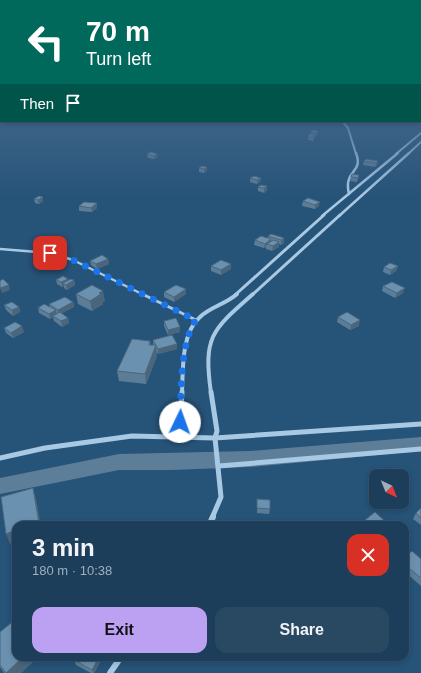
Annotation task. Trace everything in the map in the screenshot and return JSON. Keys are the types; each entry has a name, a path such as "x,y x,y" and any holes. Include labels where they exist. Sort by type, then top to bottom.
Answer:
{"street":[{"path":"349,135 359,161 357,168 349,176 347,185 349,194"},
{"path":"179,438 184,355 189,333 196,320 200,316 233,297 299,236 418,135"},
{"path":"211,521 222,497 215,440 216,431 209,364 212,339 222,323 421,142"},
{"path":"0,458 45,448 132,436 215,440 421,424"},
{"path":"219,466 421,449"},
{"path":"110,673 118,661"}],"lane":[{"path":"0,249 50,253 73,260 196,320"}],"building":[{"path":"151,152 157,154 154,156 147,154"},
{"path":"366,159 378,161 376,163 364,161"},
{"path":"202,166 207,167 204,169 199,168"},
{"path":"352,174 359,175 358,178 351,177"},
{"path":"254,176 261,178 257,180 250,178"},
{"path":"261,185 267,186 264,188 258,187"},
{"path":"39,196 43,197 38,200 34,199"},
{"path":"308,198 320,202 315,205 303,201"},
{"path":"84,202 97,203 91,208 79,206"},
{"path":"271,234 284,238 281,240 268,236"},
{"path":"261,236 271,239 265,244 255,240"},
{"path":"273,240 279,242 273,246 267,244"},
{"path":"102,255 108,259 96,264 90,261"},
{"path":"221,260 231,264 221,270 211,266"},
{"path":"390,263 398,266 391,270 384,267"},
{"path":"63,276 68,279 61,282 56,280"},
{"path":"3,279 9,285 0,288 0,281"},
{"path":"71,279 74,280 66,285 63,283"},
{"path":"392,282 405,288 397,293 383,286"},
{"path":"92,285 103,291 90,301 76,294"},
{"path":"176,285 186,289 174,297 164,292"},
{"path":"65,297 73,302 58,310 49,304"},
{"path":"12,302 19,307 12,310 4,305"},
{"path":"44,304 56,310 49,314 38,308"},
{"path":"60,312 68,318 61,321 53,316"},
{"path":"347,312 360,320 351,325 338,317"},
{"path":"176,318 180,327 168,330 164,321"},
{"path":"15,322 22,326 11,333 4,328"},
{"path":"172,335 177,344 158,349 153,340"},
{"path":"132,339 150,341 149,345 156,345 145,374 117,371"},
{"path":"33,488 39,521 12,521 12,532 6,534 1,497"},
{"path":"257,499 270,500 270,509 257,508"},
{"path":"421,508 421,518 416,513"},
{"path":"375,512 385,521 364,521"},
{"path":"412,551 421,559 421,578 409,568 409,554"},
{"path":"12,622 12,661 19,661 6,673 0,665 0,632"},
{"path":"76,661 97,661 92,670"}],"waterway":[{"path":"0,486 119,462 250,459 421,444"}],"route":[{"path":"50,253 73,260 196,320 189,333 184,355 180,422"}]}
